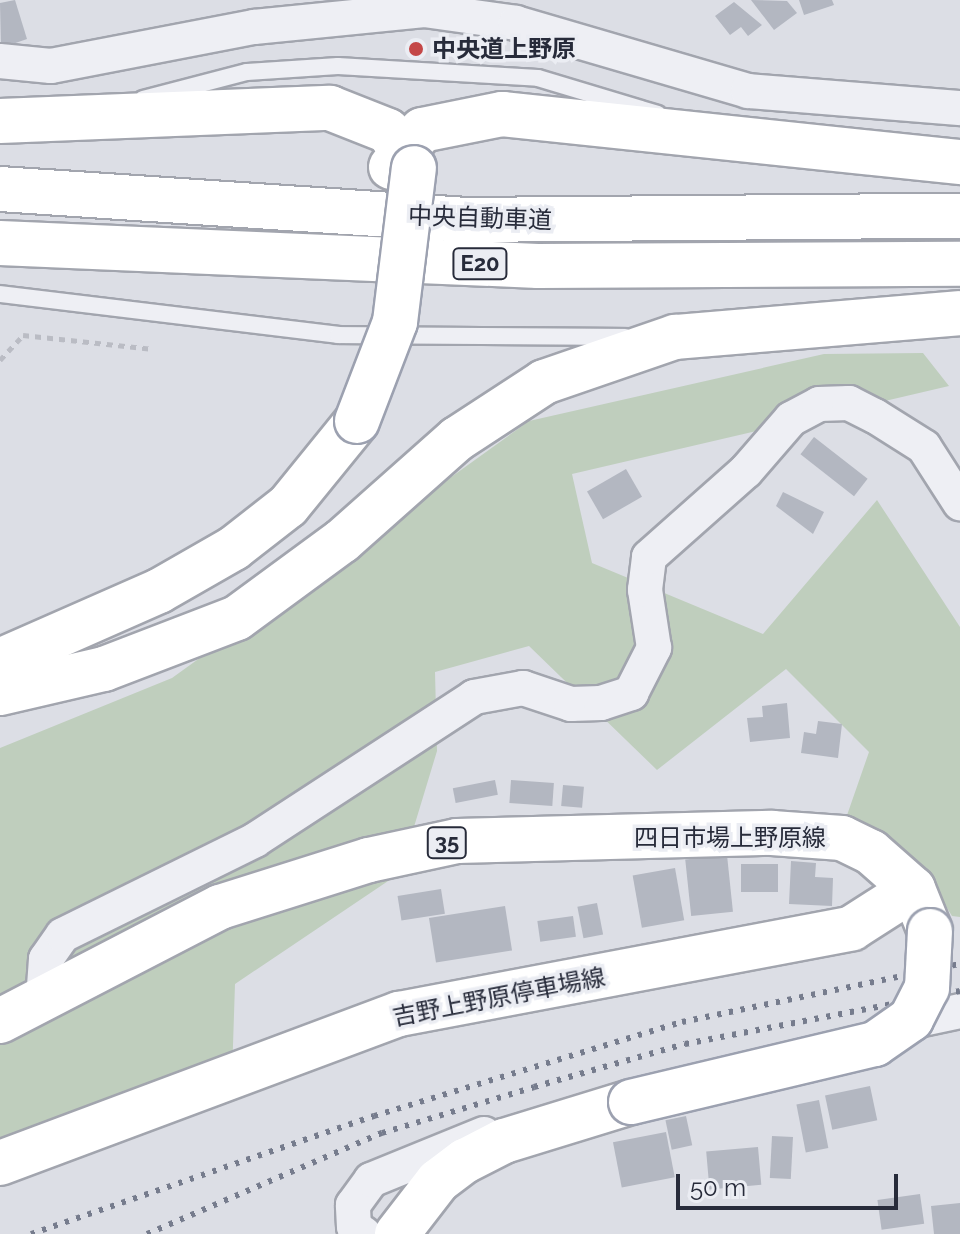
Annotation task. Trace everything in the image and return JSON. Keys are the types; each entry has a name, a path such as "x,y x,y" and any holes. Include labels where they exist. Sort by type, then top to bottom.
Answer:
{"main road":[{"path":"0,121 69,121 330,108 359,114 403,161"},
{"path":"0,661 159,591 234,548 305,489 395,322 403,161 443,120 502,114 719,140 960,162"},
{"name":"中央自動車道","path":"0,189 461,220 960,216"},
{"name":"中央自動車道","path":"0,243 538,266 960,264"},
{"path":"0,693 104,669 237,618 509,402 544,382 675,337 960,313"},
{"path":"0,631 203,539 275,482 345,415"},
{"name":"四日市場上野原線","path":"0,1021 220,907 369,860 457,841 772,833 842,838 871,852 913,889 930,931 927,988 911,1019 875,1044 804,1067 631,1102 504,1141 465,1161 438,1181 397,1234"},
{"name":"吉野上野原停車場線","path":"0,1163 399,1014 852,928 913,889"}],"street":[{"path":"0,61 51,66 254,27 424,5 516,23 748,91 960,108"},
{"path":"43,1000 46,959 63,935 255,840 474,697 523,688 571,704 601,703 631,693 654,648 645,590 649,557 746,471 791,419 819,404 849,403 924,447 960,503"},
{"path":"364,1234 354,1227 353,1205 371,1180 559,1104 960,1011"}],"lane":[{"path":"69,121 247,72 338,66 538,78 644,108 719,140"},
{"path":"0,294 338,335 675,337"}],"path":[{"path":"0,360 23,335 153,349"}],"green space":[{"path":"923,353 949,386 572,474 592,563 763,634 877,500 960,627 960,917 952,916 921,866 845,821 869,752 786,669 657,770 529,646 435,672 437,751 400,873 235,984 232,1076 0,1163 0,748 172,678 529,421 824,354"}],"building":[{"path":"15,0 27,39 1,48 0,3"},
{"path":"751,0 787,1 797,13 774,30"},
{"path":"799,0 832,0 834,5 804,15"},
{"path":"734,2 762,25 748,36 741,27 730,35 715,16"},
{"path":"814,437 868,479 854,496 800,454"},
{"path":"626,469 642,497 603,519 587,491"},
{"path":"783,492 824,512 813,534 776,506"},
{"path":"787,703 790,738 750,742 747,718 763,717 762,706"},
{"path":"818,721 842,724 838,758 801,753 804,732 816,734"},
{"path":"495,780 498,795 456,803 453,788"},
{"path":"511,780 554,783 552,806 509,803"},
{"path":"563,785 584,787 582,808 561,806"},
{"path":"727,855 733,912 691,916 685,859"},
{"path":"791,861 816,863 815,877 833,878 832,906 789,904"},
{"path":"741,864 778,864 778,892 741,892"},
{"path":"675,868 684,920 642,928 633,875"},
{"path":"441,889 445,914 401,921 398,896"},
{"path":"597,903 603,934 583,938 577,907"},
{"path":"505,906 512,950 436,962 429,918"},
{"path":"573,916 576,937 540,942 537,921"},
{"path":"870,1086 877,1120 832,1130 825,1096"},
{"path":"819,1100 828,1148 806,1152 796,1104"},
{"path":"686,1116 692,1145 672,1150 665,1120"},
{"path":"666,1132 675,1177 622,1187 613,1142"},
{"path":"772,1136 793,1137 791,1179 770,1178"},
{"path":"758,1147 761,1185 710,1189 706,1152"},
{"path":"920,1194 924,1224 882,1230 877,1200"},
{"path":"960,1203 960,1234 934,1234 931,1206"}],"railway":[{"path":"31,1234 374,1116 682,1022 960,964"},
{"path":"147,1234 382,1133 534,1087 685,1044 960,991"}],"place":[{"name":"中央道上野原","path":"416,49"}]}
